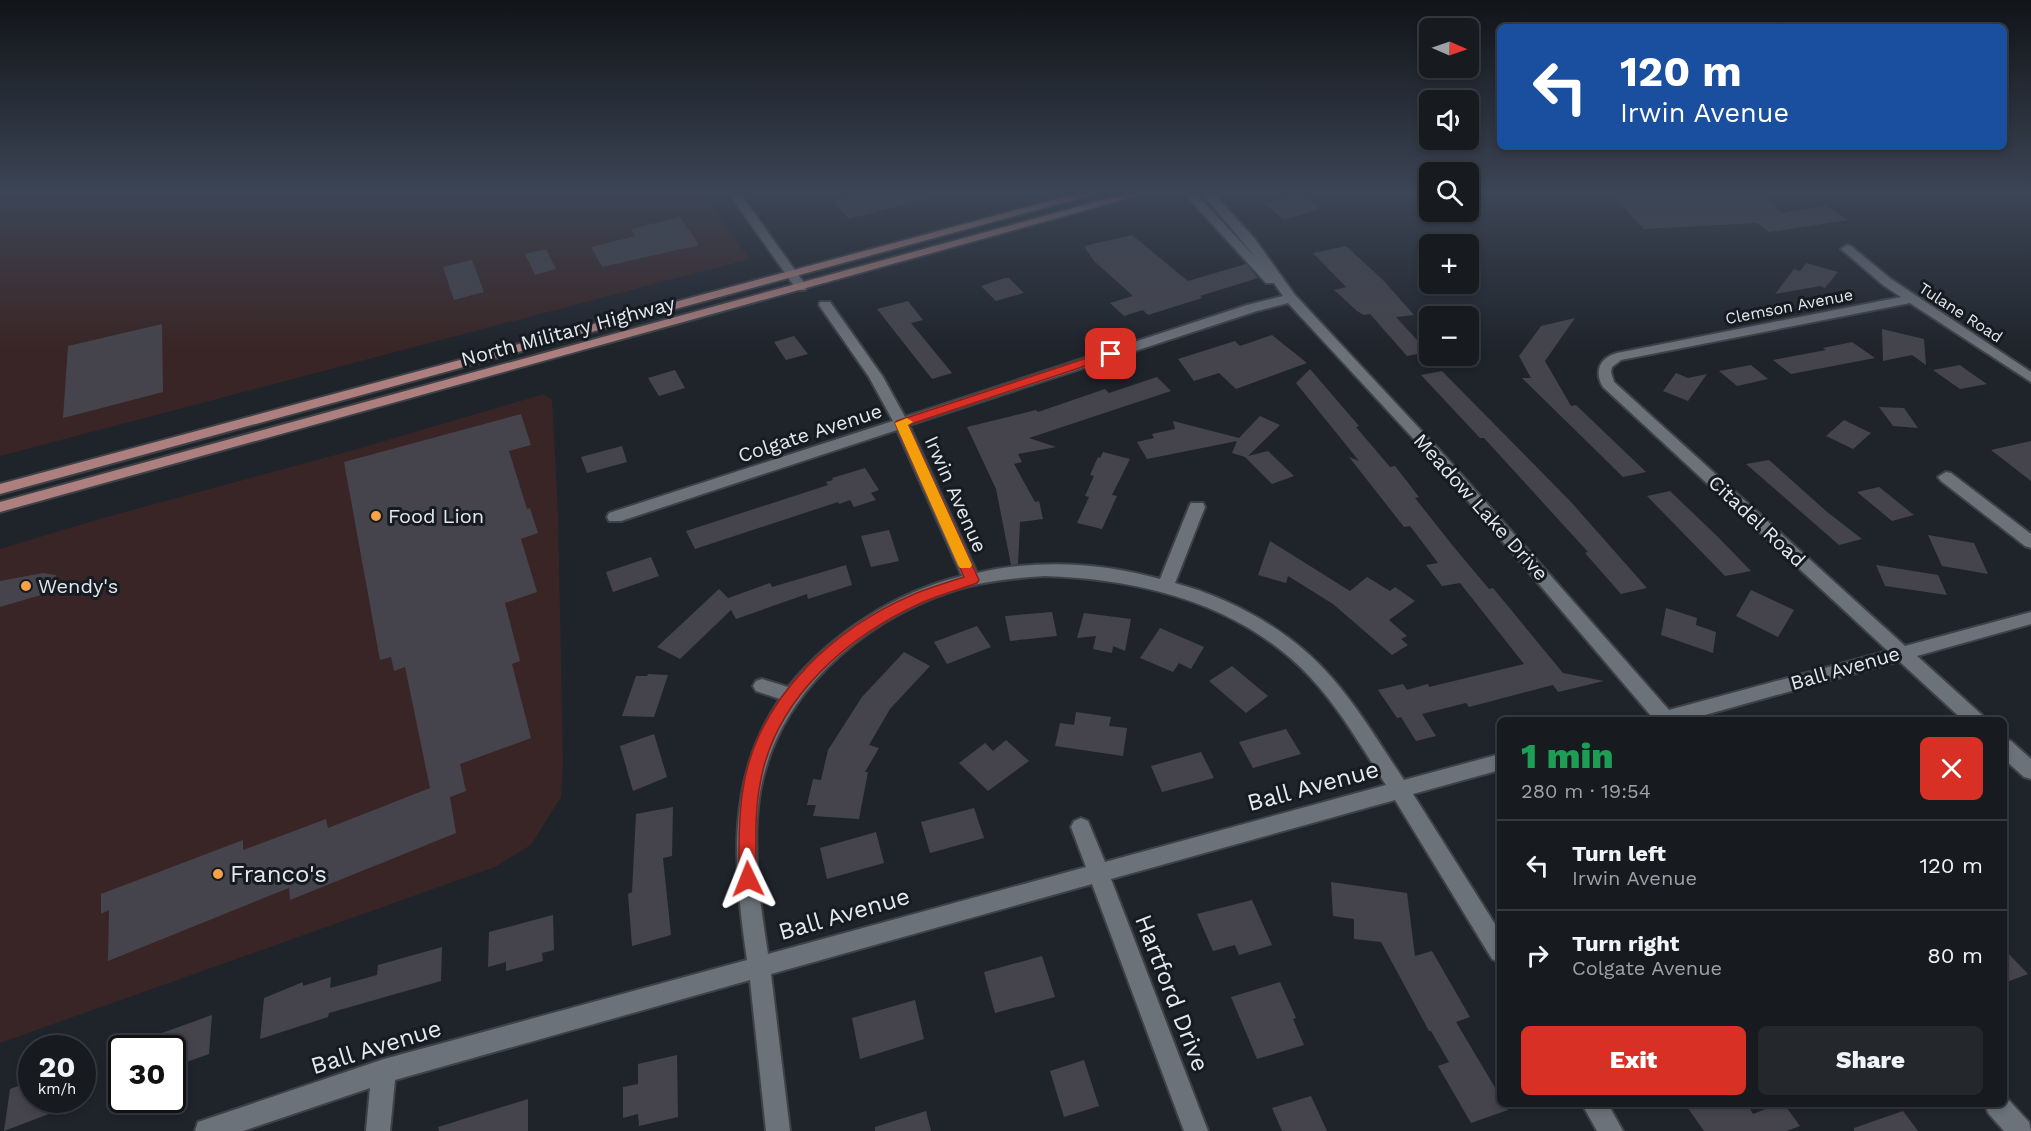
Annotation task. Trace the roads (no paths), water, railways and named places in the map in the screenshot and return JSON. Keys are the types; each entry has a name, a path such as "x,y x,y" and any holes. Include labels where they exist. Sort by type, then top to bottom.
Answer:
{"main road":[{"name":"North Military Highway","path":"0,489 903,245"},
{"name":"North Military Highway","path":"0,507 954,245"}],"street":[{"path":"771,245 801,287"},
{"name":"Meadow Lake Drive","path":"1236,245 1255,266 1291,298 1440,459 1661,717"},
{"name":"Meadow Lake Drive","path":"1253,245 1291,298"},
{"name":"Tulane Road","path":"1847,249 1911,299 2031,378"},
{"name":"Colgate Avenue","path":"615,516 1241,311 1291,298"},
{"name":"Clemson Avenue","path":"1673,346 1911,299"},
{"name":"Irwin Avenue","path":"825,305 876,377 901,423 972,580"},
{"name":"Citadel Road","path":"1673,346 1617,357 1603,368 1603,376 1608,384 1972,717"},
{"path":"1946,477 2031,542"},
{"path":"1166,585 1197,507"},
{"path":"778,1131 759,966 750,913 746,862 747,814 753,777 762,749 777,716 791,695 812,670 844,642 879,618 916,599 972,580 1036,571 1088,571 1126,576 1166,585 1206,599 1240,615 1272,635 1302,658 1339,697 1400,790 1497,947"},
{"name":"Ball Avenue","path":"1675,717 2031,618"},
{"path":"762,686 791,695"},
{"path":"2007,750 2031,771"},
{"name":"Ball Avenue","path":"207,1131 384,1071 1497,763"},
{"name":"Hartford Drive","path":"1081,827 1196,1131"},
{"path":"378,1131 384,1071"},
{"path":"1596,1107 1611,1131"},
{"path":"2000,1107 2020,1131"}],"place":[{"name":"Food Lion","path":"376,516"},
{"name":"Wendy's","path":"26,586"},
{"name":"Franco's","path":"218,874"}]}
